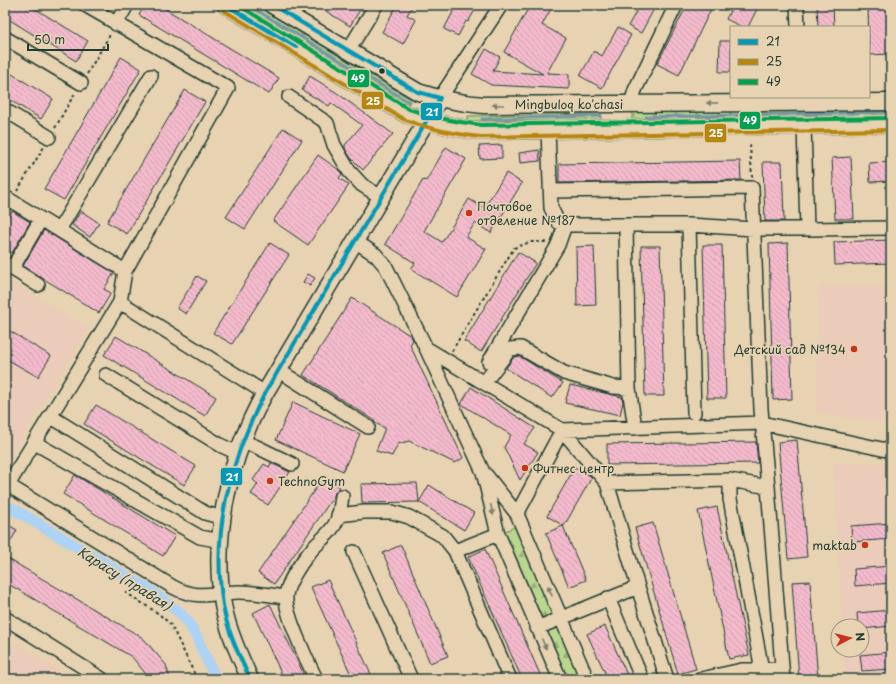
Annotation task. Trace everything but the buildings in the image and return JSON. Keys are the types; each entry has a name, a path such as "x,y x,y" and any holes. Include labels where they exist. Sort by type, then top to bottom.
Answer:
{"main road":[{"name":"Mingbuloq ko'chasi","path":"226,5 406,114 426,121 463,129 482,131 891,124"},
{"name":"Mingbuloq ko'chasi","path":"272,5 418,92 440,98 483,105 638,104 859,99 891,102"},
{"path":"250,679 237,652 232,637 227,621 222,593 221,541 223,518 229,486 240,447 250,420 278,370 440,98"},
{"path":"638,104 644,128"}],"street":[{"path":"85,5 228,88 125,271 120,302 35,442 6,485 180,591 202,596 240,592 285,597"},
{"path":"116,24 127,5"},
{"path":"348,51 376,5"},
{"path":"440,98 501,5"},
{"path":"638,104 635,90 676,5"},
{"path":"797,5 798,26"},
{"path":"5,38 81,83"},
{"path":"60,230 151,76"},
{"path":"289,97 327,123 334,145 349,171 362,185 381,197"},
{"path":"5,110 50,137"},
{"path":"804,125 806,230"},
{"path":"548,130 551,208 558,222 565,225 689,225 754,229 806,230 891,228"},
{"path":"551,191 752,188 762,423 782,674 762,670 742,670 701,679"},
{"path":"8,199 125,271"},
{"path":"38,285 8,266 41,219"},
{"path":"489,362 558,245 565,225"},
{"path":"626,225 629,388 635,428"},
{"path":"689,225 694,413"},
{"path":"355,241 376,255 386,267 426,348 483,472 498,534 560,679"},
{"path":"120,302 265,393"},
{"path":"426,348 562,430 607,483 667,679"},
{"path":"484,383 510,349 520,348 564,374 613,387 629,388"},
{"path":"278,370 368,427"},
{"path":"106,375 222,446 257,446 292,464"},
{"path":"50,416 205,513 223,518"},
{"path":"562,430 762,423 891,451"},
{"path":"518,514 562,430"},
{"path":"35,442 200,537 221,541"},
{"path":"483,472 518,514 587,679"},
{"path":"607,483 730,480 768,487"},
{"path":"730,480 730,499 762,670"},
{"path":"316,679 306,658 290,616 285,597 289,584 309,552 337,521 342,496"},
{"path":"338,515 364,512 392,512 409,517 443,536 455,551 505,677"},
{"path":"455,551 498,534"},
{"path":"354,552 411,679"},
{"path":"537,628 638,587"},
{"path":"608,598 642,679"},
{"path":"5,618 102,679"}],"path":[{"path":"8,199 50,137 116,24"},
{"path":"750,145 752,188"},
{"path":"447,361 514,248 530,242 545,242 558,245"},
{"path":"125,592 159,614 171,625 197,679"}],"shaded area":[{"path":"5,278 88,329 10,457 5,454"},
{"name":"Детский сад №134","path":"891,285 891,424 817,413 819,286"},
{"name":"maktab","path":"834,463 891,463 891,679 846,679 845,658 870,658 870,618 843,618"},
{"path":"5,637 71,679 5,679"}],"green space":[{"path":"241,5 255,5 410,99 407,105"},
{"path":"891,109 891,115 632,119 632,112"},
{"path":"601,114 601,120 468,121 468,116"},
{"path":"522,524 587,679 560,679 498,534"}],"waterway":[{"path":"248,5 409,102"},
{"path":"646,117 891,112"},
{"path":"482,119 601,116"},
{"name":"Карасу (правая)","path":"5,504 151,591 178,611 188,622 195,634 216,679"}],"transit line":[{"name":"21","path":"226,5 296,47"},
{"name":"49","path":"238,5 409,109 435,117 462,122 481,125 891,118"},
{"name":"21","path":"250,679 227,624 220,577 222,523 227,496 242,443 265,393 440,98 418,92 272,5"},
{"name":"25","path":"223,10 403,119 422,126 451,133 481,137 891,130"}],"place":[{"name":"Почтовое отделение №187","path":"469,213"},
{"name":"Детский сад №134","path":"854,349"},
{"name":"Фитнес центр","path":"525,468"},
{"name":"TechnoGym","path":"270,481"},
{"name":"maktab","path":"865,545"}]}
